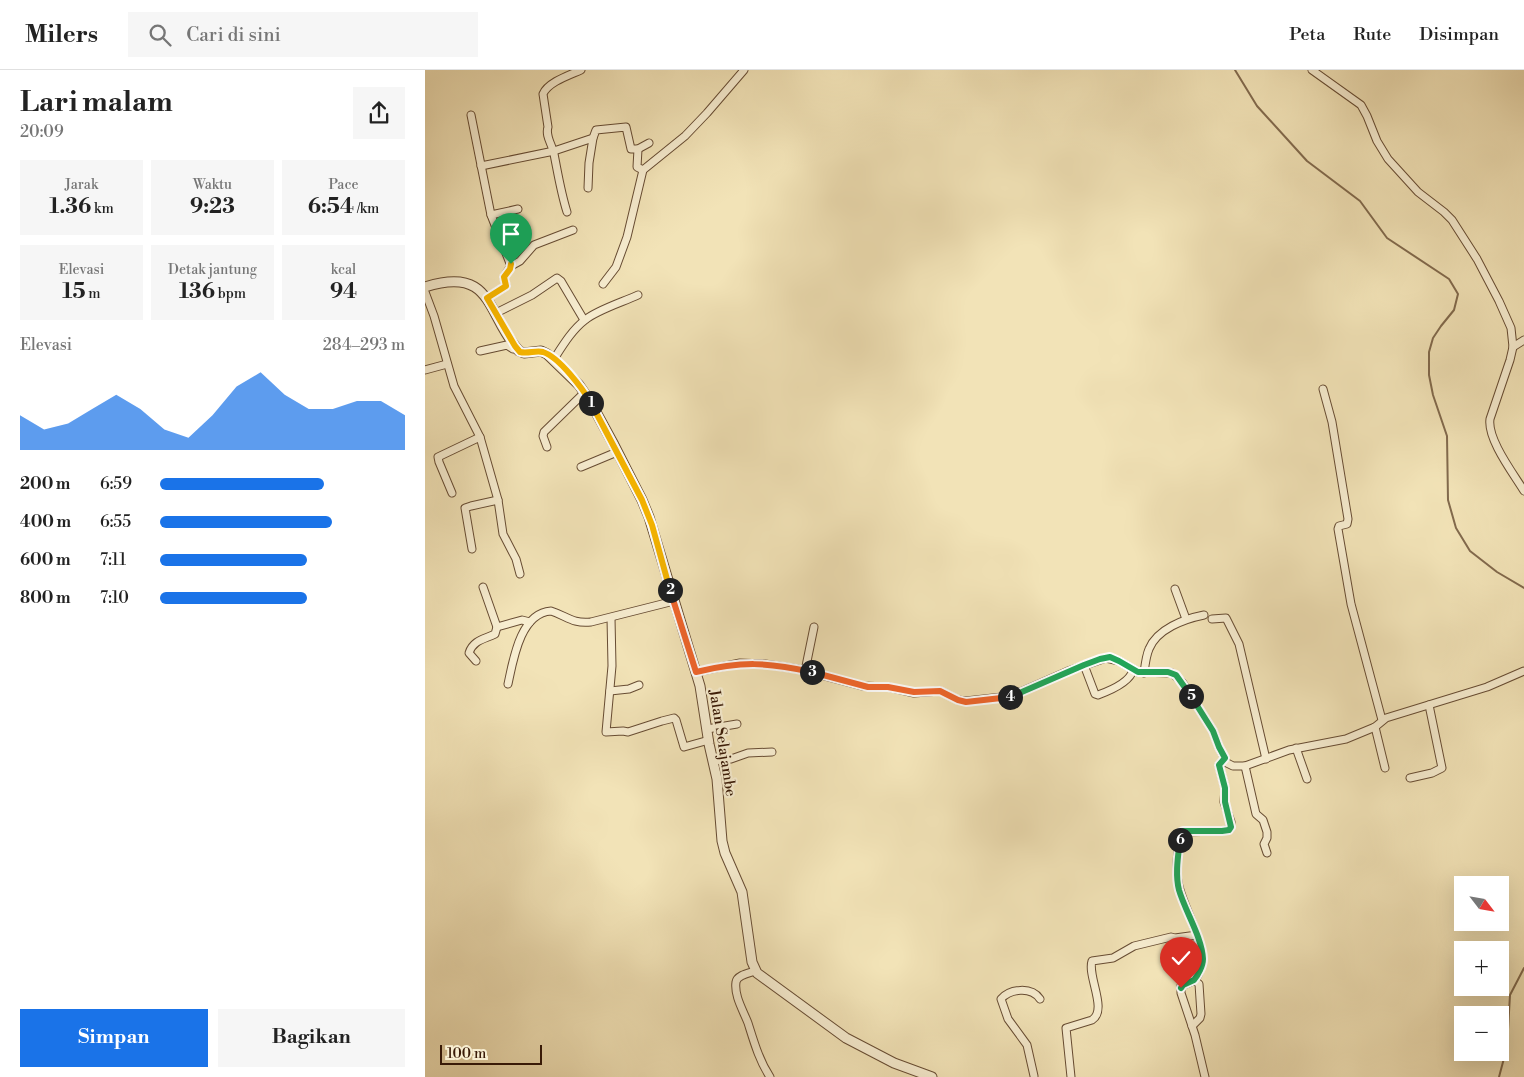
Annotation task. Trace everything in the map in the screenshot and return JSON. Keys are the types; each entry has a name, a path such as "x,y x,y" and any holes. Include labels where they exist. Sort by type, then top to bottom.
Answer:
{"street":[{"path":"567,212 559,187 554,151 547,132 544,91 581,70"},
{"path":"603,284 615,267 627,237 643,170 685,136 744,70"},
{"path":"1312,70 1361,105 1377,141 1388,159 1418,192 1452,220 1481,267 1505,314 1511,328 1513,347 1490,419 1490,428 1493,440 1524,491"},
{"path":"471,115 491,215 511,266"},
{"path":"588,188 589,163 593,138 597,130 624,126 628,131 630,148 638,149 649,143"},
{"path":"481,166 554,151 593,138"},
{"path":"638,149 637,167 643,170"},
{"path":"491,215 519,209"},
{"path":"487,298 506,286 504,277 511,266 534,245 573,230"},
{"path":"496,313 531,295 557,278 561,281 584,320"},
{"path":"425,288 446,283 466,284 479,290 487,298 517,349"},
{"path":"425,292 454,386 479,437 499,500 503,534 516,559 520,574"},
{"path":"554,359 584,320 638,295"},
{"path":"1513,347 1524,340"},
{"path":"480,350 507,345 513,350 517,349"},
{"name":"Jalan Selajambe","path":"517,349 523,353 543,352 554,359 571,376 584,393 617,452 649,517 703,701 718,786 722,841 725,853 742,892 751,958 755,971"},
{"path":"425,370 447,364"},
{"path":"1323,389 1332,422 1348,519 1347,524 1339,526 1338,529 1349,594 1382,720"},
{"path":"547,447 543,436 544,432 584,393"},
{"path":"452,493 438,457 479,437"},
{"path":"581,467 617,452"},
{"path":"472,549 465,508 499,500"},
{"path":"476,660 469,653 470,648 479,641 495,634 497,627 483,586"},
{"path":"1175,590 1186,619"},
{"path":"508,684 516,650 530,622 536,616 553,611 568,620 581,623 611,618 674,602"},
{"path":"1144,673 1151,644 1166,630 1186,619 1204,615"},
{"path":"611,618 610,691 606,731 623,730 628,732 662,720 674,718 684,747 709,740"},
{"path":"1212,620 1226,618 1239,644 1266,758"},
{"path":"497,627 522,620 530,622"},
{"path":"805,671 814,627"},
{"path":"696,672 740,664 765,664 805,671 868,687 888,687 914,692 940,691 966,702 1011,696 1084,665 1110,657 1133,670 1144,673 1168,672 1179,678 1213,731 1227,763 1245,766 1274,754 1346,738 1375,727 1382,720 1487,687 1524,671"},
{"path":"1084,665 1095,694 1098,695 1116,687 1132,674 1133,670"},
{"path":"610,691 629,689 639,685"},
{"path":"1410,778 1432,773 1442,768 1429,705"},
{"path":"707,729 737,724"},
{"path":"1375,727 1385,768"},
{"path":"1296,748 1307,779"},
{"path":"713,762 748,753 772,752"},
{"path":"1205,1077 1181,988 1183,985 1194,980 1203,958 1197,935 1179,889 1177,869 1183,831 1207,832 1231,829 1231,822 1225,802 1225,788 1219,765 1225,758"},
{"path":"1245,766 1256,814 1263,820 1267,832 1265,844 1267,853"},
{"path":"1071,1077 1066,1029 1096,1018 1099,1009 1091,969 1092,961 1113,958 1134,946 1171,936 1175,938 1197,935"},
{"path":"770,1077 757,1053 737,991 736,982 738,978 755,971 846,1038 894,1063 932,1077"},
{"path":"1192,1026 1201,1014 1199,984 1194,980"},
{"path":"1033,1077 1027,1045 1008,1019 1001,999 1007,995 1025,990 1036,994 1040,999"}],"waterway":[{"path":"1235,70 1257,106 1307,161 1360,201 1387,238 1449,279 1458,294 1454,310 1433,338 1429,352 1429,375 1433,395 1447,436 1448,500 1456,528 1470,551 1497,572 1524,588"},
{"path":"1499,1077 1507,1047 1510,995 1524,968"}],"route":[{"path":"511,264 504,277 506,286 487,298 517,349 523,353 541,352 550,356 575,381 595,411 629,474 649,517 696,672 727,665 765,664 819,674 868,687 888,687 914,692 936,690 966,702 1011,696 1068,671 1110,657 1138,672 1168,672 1179,678 1213,731 1225,758 1219,765 1225,788 1225,802 1231,822 1231,829 1229,830 1181,832 1177,869 1179,889 1197,935 1203,958 1197,976 1194,980 1181,986 1181,988"}]}
